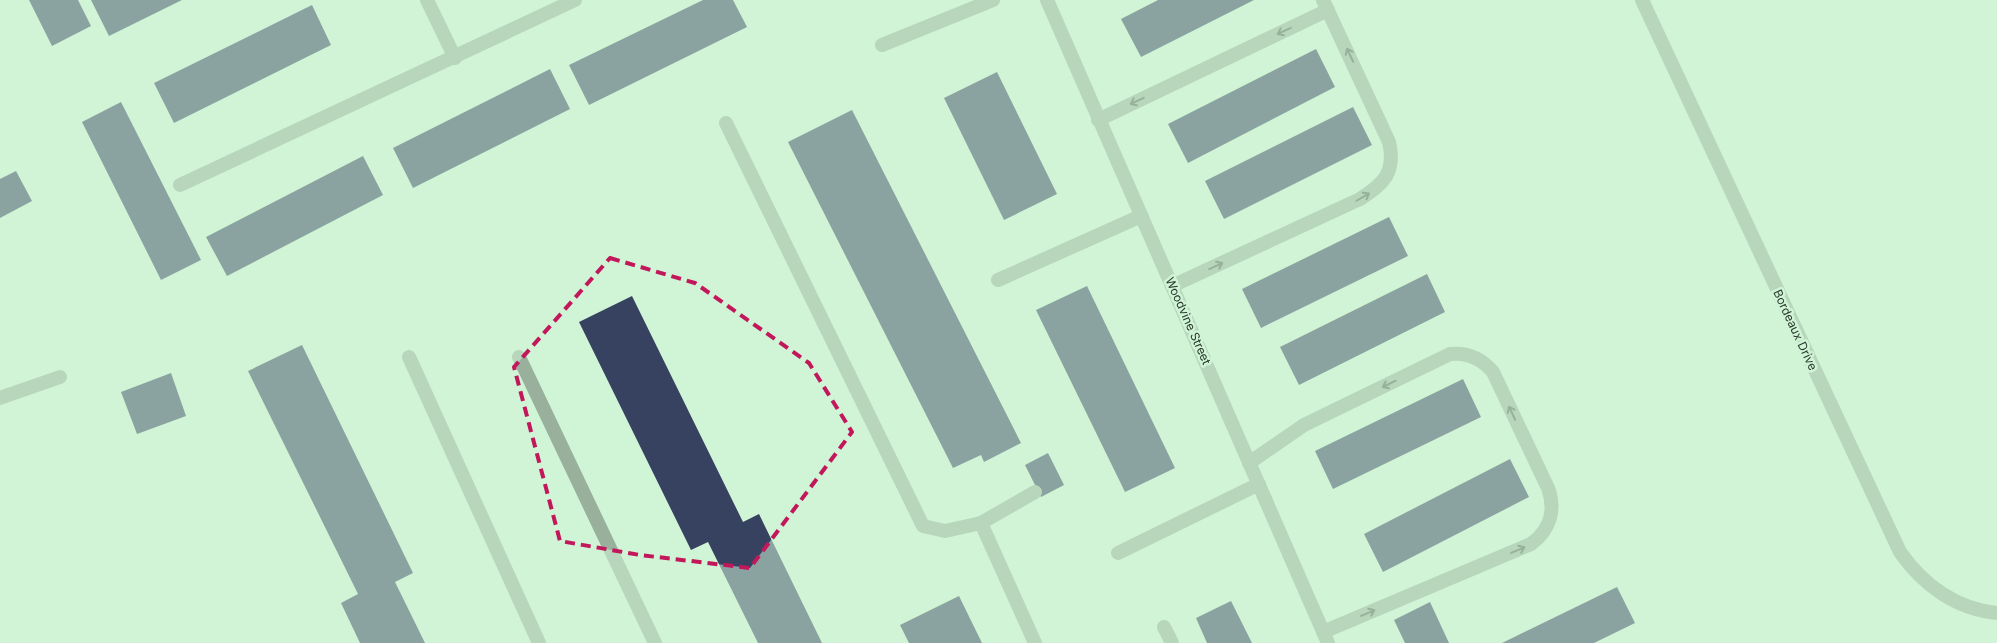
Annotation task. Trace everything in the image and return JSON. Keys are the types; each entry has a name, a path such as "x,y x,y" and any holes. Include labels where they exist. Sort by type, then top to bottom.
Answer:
{"street":[{"path":"427,0 454,58"},
{"path":"180,185 575,0"},
{"path":"882,45 993,0"},
{"name":"Woodvine Street","path":"1047,0 1326,638"},
{"name":"Bordeaux Drive","path":"1642,0 1900,552 1911,568 1934,589 1949,598 1982,612 1997,613"},
{"path":"1098,120 1325,5 1389,142 1391,160 1386,179 1378,188 1360,199 1172,286"},
{"path":"726,123 923,526 945,531 981,523 1035,492"},
{"path":"998,280 1141,216"},
{"path":"1250,463 1304,425 1450,354 1461,353 1484,361 1493,372 1548,488 1552,499 1551,518 1542,536 1532,544 1326,638"},
{"path":"409,357 539,643"},
{"path":"519,357 655,643"},
{"path":"0,398 60,377"},
{"path":"1118,553 1258,484"},
{"path":"981,523 1035,643"},
{"path":"1164,627 1172,643"}],"highlighted area":[{"path":"610,258 695,283 809,363 852,432 750,568 640,555 560,541 514,367"}],"building":[{"path":"29,0 78,0 91,26 52,46"},
{"path":"91,0 182,0 109,36"},
{"path":"703,0 733,0 747,27 589,105 569,65"},
{"path":"1158,0 1254,0 1141,57 1121,19"},
{"path":"312,5 331,45 174,123 154,83"},
{"path":"1316,49 1335,87 1188,163 1168,124"},
{"path":"550,69 570,109 413,188 393,148"},
{"path":"997,72 1057,194 1004,220 944,98"},
{"path":"121,102 201,260 161,280 82,122"},
{"path":"1353,107 1372,145 1224,219 1205,181"},
{"path":"852,110 1021,443 984,462 981,455 953,468 788,142"},
{"path":"363,156 383,195 227,276 206,237"},
{"path":"16,171 32,201 0,218 0,179"},
{"path":"1389,217 1408,256 1261,328 1242,289"},
{"path":"1427,274 1445,312 1299,385 1280,347"},
{"path":"1087,286 1175,468 1125,492 1036,310"},
{"path":"632,296 743,522 759,514 822,643 758,643 708,542 691,550 579,322"},
{"path":"302,345 413,573 395,582 425,643 360,643 341,603 358,594 248,371"},
{"path":"171,373 186,416 137,434 121,392"},
{"path":"1463,379 1481,417 1333,489 1315,451"},
{"path":"1048,453 1064,485 1041,497 1025,465"},
{"path":"1510,459 1529,497 1383,572 1364,534"},
{"path":"1617,587 1635,623 1594,643 1502,643"},
{"path":"959,596 982,643 909,643 900,625"},
{"path":"1231,601 1252,643 1207,643 1196,618"},
{"path":"1430,602 1449,643 1405,643 1394,620"}]}
